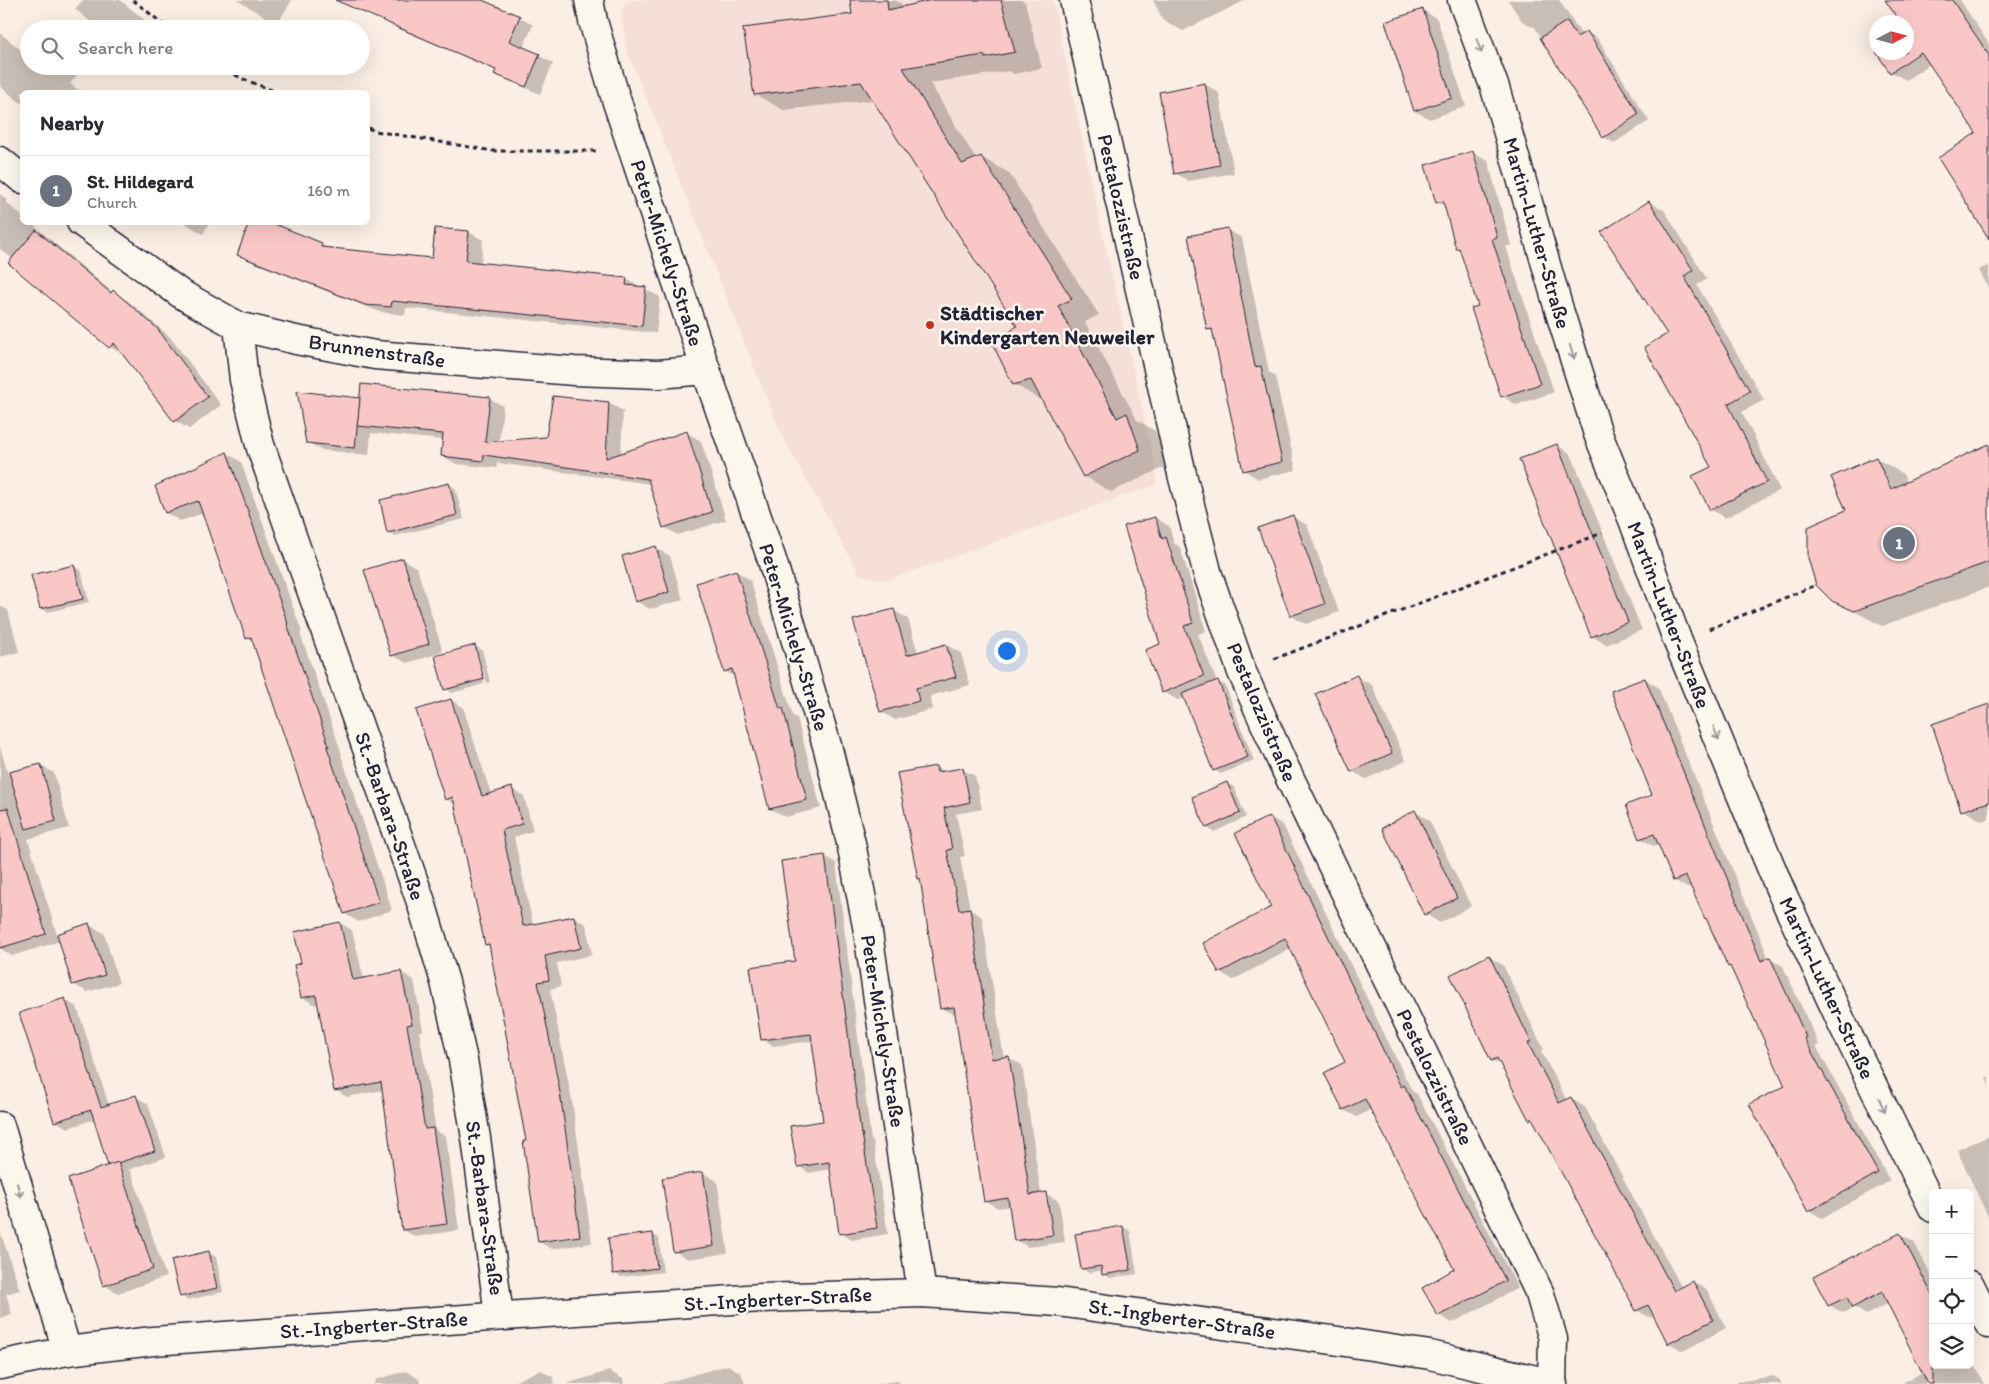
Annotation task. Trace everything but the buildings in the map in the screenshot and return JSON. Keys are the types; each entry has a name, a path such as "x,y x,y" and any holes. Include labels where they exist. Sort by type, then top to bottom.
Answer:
{"street":[{"name":"Peter-Michely-Straße","path":"589,0 598,40 633,151 772,560 828,749 851,843 867,926 922,1293"},
{"name":"Pestalozzistraße","path":"1074,0 1182,474 1208,575 1242,672 1282,762 1540,1294 1553,1339 1553,1384"},
{"name":"Martin-Luther-Straße","path":"1462,0 1495,88 1560,313 1598,434 1633,520 1678,642 1780,889 1842,1023 1929,1200"},
{"path":"0,161 20,176"},
{"name":"Brunnenstraße","path":"85,225 181,294 238,326 296,340 375,355 574,371 658,374 706,370"},
{"name":"St.-Barbara-Straße","path":"238,326 244,380 260,445 421,902 445,982 463,1060 476,1138 499,1316"},
{"path":"0,1126 68,1351"},
{"name":"St.-Ingberter-Straße","path":"0,1365 68,1351 153,1342 760,1298 922,1293 1058,1302 1332,1340 1430,1355 1553,1384"},
{"path":"1974,1293 1989,1324"}],"path":[{"path":"133,0 158,20"},
{"path":"236,75 272,90"},
{"path":"370,129 493,151 633,151"},
{"path":"1242,672 1543,557 1633,520"},
{"path":"1678,642 1816,585"}],"shaded area":[{"name":"Städtischer Kindergarten Neuweiler","path":"630,0 1053,0 1157,475 1155,485 885,581 859,574 781,434 626,47 621,10"}],"place":[{"name":"Städtischer Kindergarten Neuweiler","path":"930,325"},
{"name":"St. Hildegard","path":"1899,543"}]}
